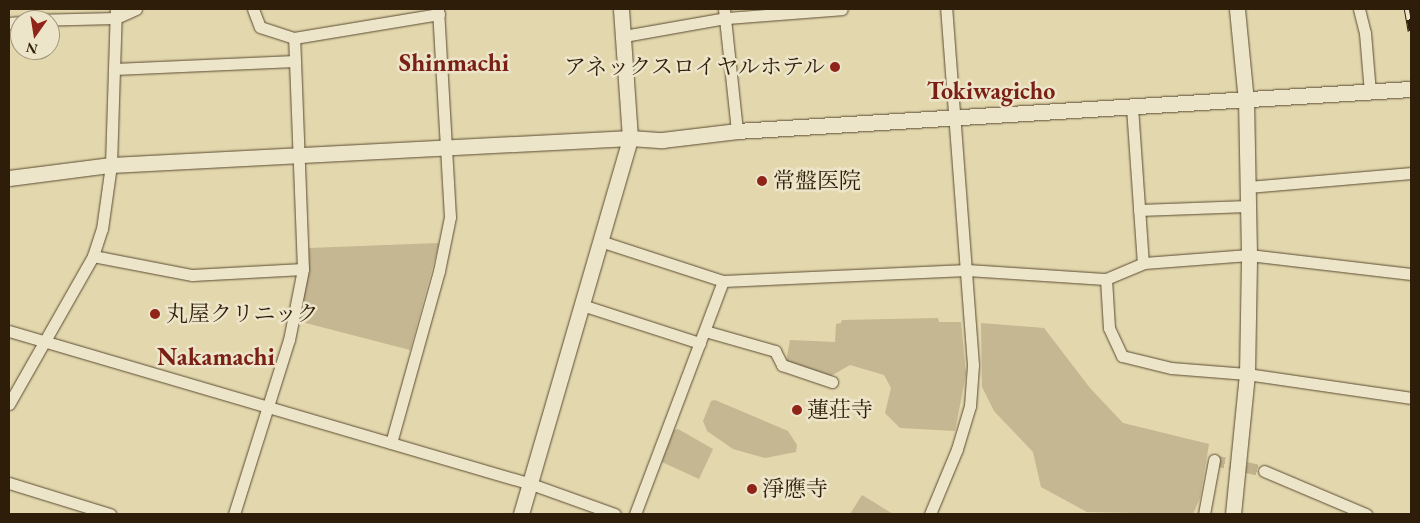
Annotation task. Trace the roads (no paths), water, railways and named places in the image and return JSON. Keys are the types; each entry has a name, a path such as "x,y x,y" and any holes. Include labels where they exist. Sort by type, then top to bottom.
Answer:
{"street":[{"path":"60,18 116,14 136,9"},
{"path":"253,9 260,27 294,38 439,11 450,217 439,271 391,443"},
{"path":"521,514 630,138 624,36 620,9"},
{"path":"624,36 725,13 842,9"},
{"path":"930,514 957,449 970,406 973,365 956,116 946,9"},
{"path":"1233,514 1247,374 1249,255 1246,101 1238,9"},
{"path":"1359,9 1365,33 1370,93"},
{"path":"725,13 737,131"},
{"path":"9,404 94,256 108,201 116,14"},
{"path":"234,514 289,340 303,269 294,38"},
{"path":"114,69 295,61"},
{"path":"9,178 111,165 630,138 662,140 737,131 956,116 1246,101 1411,89"},
{"path":"1132,107 1143,263"},
{"path":"1248,187 1411,173"},
{"path":"1139,210 1248,206"},
{"path":"600,241 723,281 967,270 1106,279 1143,263 1249,255 1411,274"},
{"path":"94,256 192,275 303,269"},
{"path":"1106,279 1108,328 1122,356 1171,368 1247,374 1411,398"},
{"path":"635,514 723,281"},
{"path":"582,305 700,343"},
{"path":"9,331 266,408 531,484 615,514"},
{"path":"705,331 775,351 782,365 832,382"},
{"path":"1204,514 1214,460"},
{"path":"1264,471 1366,514"},
{"path":"9,484 110,514"}],"tunnel":[{"path":"1214,460 1264,471"}],"railway":[{"path":"1407,9 1411,32"}],"place":[{"name":"アネックスロイヤルホテル","path":"835,67"},
{"name":"常盤医院","path":"762,181"},
{"name":"丸屋クリニック","path":"155,314"},
{"name":"蓮荘寺","path":"797,410"},
{"name":"淨應寺","path":"752,489"}],"district":[{"name":"Shinmachi","path":"454,62"},
{"name":"Tokiwagicho","path":"991,91"},
{"name":"Nakamachi","path":"216,356"}]}
